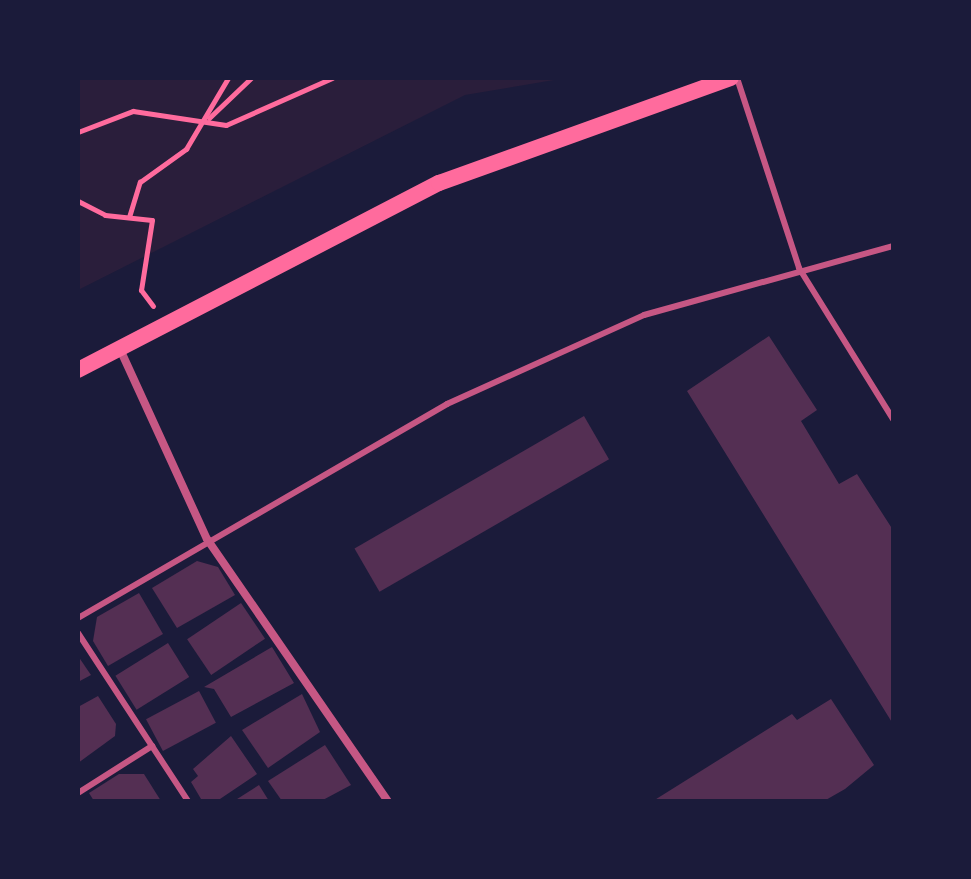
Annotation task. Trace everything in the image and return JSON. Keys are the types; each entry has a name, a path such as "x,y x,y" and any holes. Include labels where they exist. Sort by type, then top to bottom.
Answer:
{"main road":[{"path":"78,370 439,183 734,78"}],"street":[{"path":"119,347 207,539 388,801"}],"lane":[{"path":"734,78 799,268 893,419"},
{"path":"78,618 207,539 447,404 644,315 799,268 893,246"},
{"path":"78,633 188,801"},
{"path":"78,793 152,746"}],"path":[{"path":"129,217 140,182 186,149 228,78"},
{"path":"203,124 251,78"},
{"path":"78,132 133,111 203,124 226,125 332,78"},
{"path":"78,201 105,215 152,220 141,290 166,323"}],"shaded area":[{"path":"78,78 566,78 465,95 78,290"}],"building":[{"path":"769,336 817,410 801,421 839,484 857,474 893,530 893,724 687,391"},
{"path":"584,416 609,459 380,592 355,548"},
{"path":"197,561 218,567 235,595 177,628 152,588"},
{"path":"139,593 163,634 108,666 93,641 97,617"},
{"path":"241,603 265,639 211,675 187,639"},
{"path":"168,643 189,677 137,710 115,676"},
{"path":"272,647 294,683 231,717 214,689 204,687"},
{"path":"78,656 91,675 78,682"},
{"path":"199,691 216,723 163,751 146,719"},
{"path":"302,694 320,732 268,768 242,730"},
{"path":"98,696 116,724 115,736 78,763 78,707"},
{"path":"831,699 874,765 845,789 824,801 653,801 792,714 797,720"},
{"path":"231,736 257,774 217,801 201,799 191,782 198,776 193,769"},
{"path":"325,745 351,785 321,801 282,801 268,781"},
{"path":"119,774 144,774 161,801 94,801 89,793"},
{"path":"259,785 269,801 234,801"}]}
